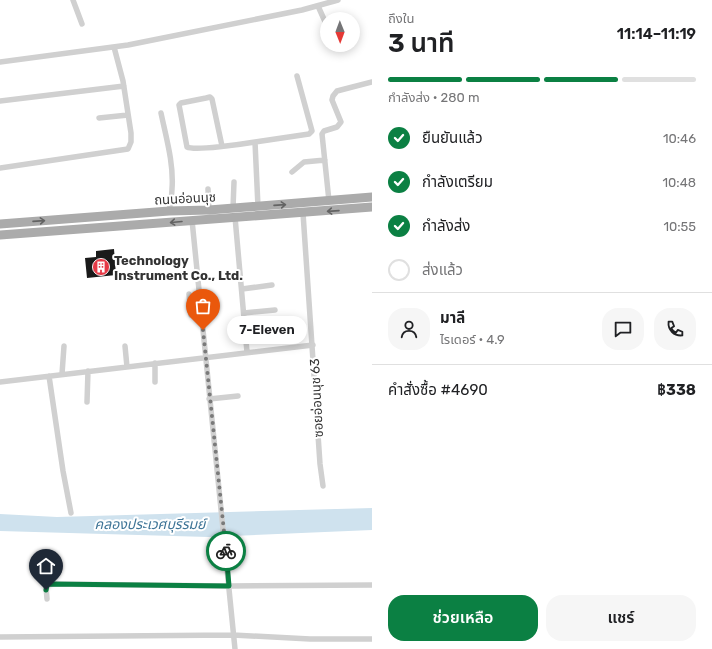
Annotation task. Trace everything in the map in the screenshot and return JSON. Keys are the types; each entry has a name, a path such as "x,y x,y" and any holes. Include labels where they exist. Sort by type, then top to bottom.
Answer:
{"main road":[{"name":"ถนนอ่อนนุช","path":"0,235 192,220 234,213 258,207 372,197"},
{"name":"ถนนอ่อนนุช","path":"0,224 169,211 209,210 234,213 303,213 372,207"},
{"path":"192,210 192,220"},
{"path":"73,219 74,230"}],"street":[{"path":"72,0 82,24"},
{"path":"0,62 114,47 294,12 338,0"},
{"path":"318,6 321,12"},
{"path":"0,168 128,149 131,142 128,114 124,86 114,47"},
{"path":"222,146 212,99 210,97 181,103 179,105 188,147 190,148 222,146 309,134 312,131 297,76"},
{"path":"329,201 322,134 324,131 337,127 341,122 332,100 333,96 337,91 372,82"},
{"path":"0,101 124,86"},
{"path":"161,113 172,181 172,197 169,211"},
{"path":"99,118 128,114"},
{"path":"255,142 258,207"},
{"path":"292,172 304,162 325,160"},
{"path":"234,182 234,213 247,352"},
{"path":"208,189 209,210"},
{"name":"ซอยอ่อนนุช 63","path":"303,213 320,464 323,486"},
{"path":"192,220 235,649"},
{"path":"242,289 272,285"},
{"path":"189,294 191,315"},
{"path":"190,304 200,303"},
{"path":"244,313 275,310"},
{"path":"0,382 313,345"},
{"path":"62,374 64,346"},
{"path":"124,346 127,367"},
{"path":"154,363 155,382"},
{"path":"87,402 88,371"},
{"path":"49,376 63,471 71,513"},
{"path":"210,399 238,396"},
{"path":"47,599 46,587 49,584 229,586 372,585"},
{"path":"0,637 233,635 310,639 372,639"}],"water":[{"name":"คลองประเวศบุรีรมย์","path":"372,508 372,530 208,537 0,531 0,514 57,517"}],"building":[{"name":"Technology Instrument Co., Ltd.","path":"114,249 116,275 87,278 85,258 96,257 96,251"}],"way so far":[{"path":"203,330 226,551"}],"place":[{"name":"Technology Instrument Co., Ltd.","path":"101,267"},
{"name":"7-Eleven","path":"203,330"}],"route":[{"path":"46,590 47,585 49,584 229,586 226,551"}]}
